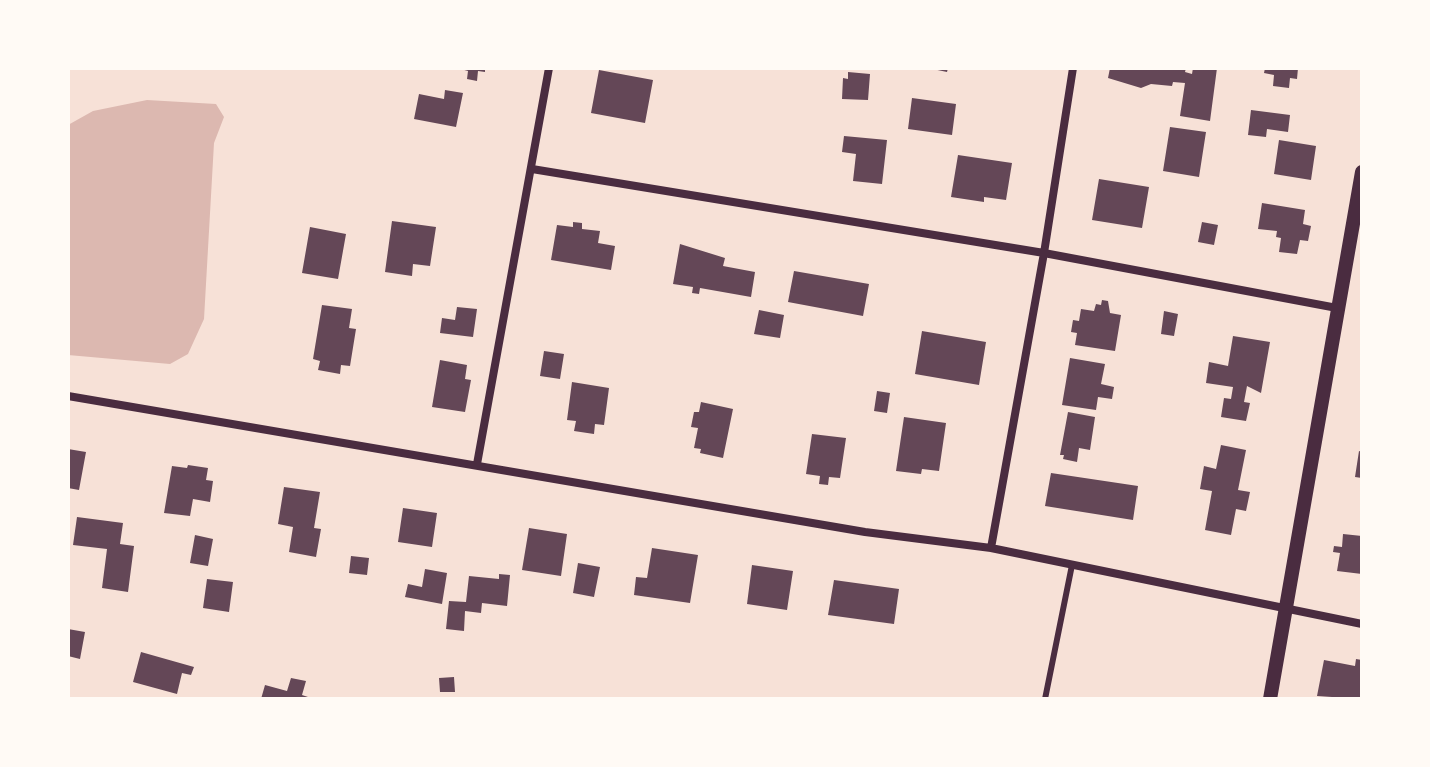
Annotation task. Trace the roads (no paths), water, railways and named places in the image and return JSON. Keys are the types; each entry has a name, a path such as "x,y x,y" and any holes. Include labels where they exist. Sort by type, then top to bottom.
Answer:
{"street":[{"path":"477,464 549,68"},
{"path":"991,548 1044,253 1073,68"},
{"path":"532,169 1044,253 1337,308"},
{"path":"1270,699 1362,172"},
{"path":"68,396 865,532 991,548 1362,624"}],"lane":[{"path":"1045,699 1072,565"}]}
